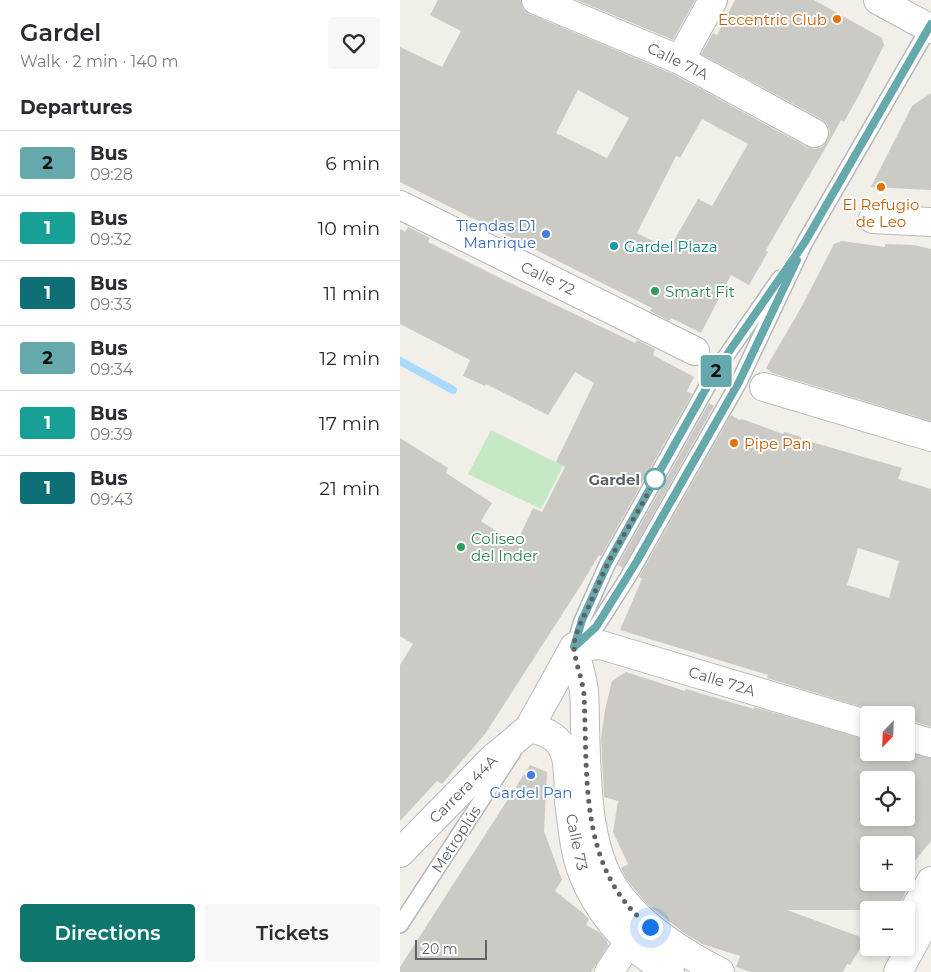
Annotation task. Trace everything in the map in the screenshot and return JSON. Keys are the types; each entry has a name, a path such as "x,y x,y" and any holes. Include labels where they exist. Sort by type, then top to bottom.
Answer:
{"street":[{"name":"Calle 71A","path":"536,0 680,60 814,133"},
{"path":"680,60 713,0"},
{"path":"878,0 930,27"},
{"name":"Calle 72","path":"400,205 695,351"},
{"path":"873,219 931,222"},
{"path":"764,387 931,437"},
{"name":"Calle 72A","path":"574,647 601,645 860,721"},
{"path":"529,728 574,647"},
{"name":"Calle 73","path":"574,647 584,692 577,774 569,800 578,860 596,899 611,922 629,942 659,966 670,972"},
{"name":"Calle 73","path":"529,728 546,732 559,742 565,751 577,774 604,865 613,886 625,903 647,925 687,953 720,972"},
{"name":"Carrera 44A","path":"400,853 491,760 529,728"},
{"path":"915,739 931,743"},
{"path":"915,909 931,881"},
{"path":"898,972 931,911"},
{"path":"609,972 629,942"},
{"path":"879,972 888,956"}],"lane":[{"path":"574,647 582,620 607,565 717,369 805,242 930,27"},
{"path":"574,647 596,627 638,560 739,382 805,242"},
{"name":"Metroplús","path":"400,925 529,728"}],"green space":[{"path":"491,430 563,466 541,509 468,474"}],"building":[{"path":"438,0 521,0 523,9 530,14 673,74 807,147 814,149 822,147 827,141 830,132 827,124 701,54 713,33 717,35 735,0 814,0 882,38 884,45 844,122 841,120 766,250 768,252 749,285 731,275 701,333 671,318 669,321 650,311 652,308 400,182 400,47 442,67 461,31 430,15","holes":["578,90 629,118 607,158 556,133","702,119 748,144 712,206 698,199 669,249 637,233 676,156 680,158"]},
{"path":"577,0 695,0 673,40"},
{"path":"931,93 931,190 871,187 912,106"},
{"path":"408,227 430,238 428,242 508,282 635,343 637,340 655,349 653,355 694,377 687,391 692,394 601,556 599,555 485,734 442,784 437,781 400,821 400,665 413,644 400,636 400,438 448,468 446,473 492,503 481,521 516,544 533,508 542,512 565,467 556,462 594,383 575,372 548,415 486,384 485,386 463,376 470,360 400,324 400,229 405,232"},
{"path":"842,241 885,247 885,244 914,245 931,249 931,421 772,373 766,368 802,306 834,244"},
{"path":"709,403 714,406 623,568 618,565"},
{"path":"731,415 739,420 742,419 783,434 784,432 801,437 801,439 902,468 898,479 931,489 931,727 915,721 915,706 860,707 767,678 768,675 620,630 642,579 639,577","holes":["858,548 899,561 889,598 847,585"]},
{"path":"626,672 685,691 686,689 754,709 754,707 860,737 860,761 915,761 915,754 931,758 931,841 915,861 915,836 860,836 860,891 906,891 901,901 860,901 860,910 787,910 860,937 860,949 850,965 847,964 843,972 751,972 736,967 740,956 702,944 684,933 646,903 627,880 621,868 628,864 613,832 618,801 604,797 601,738 612,681"},
{"path":"530,765 547,772 544,831 562,880 555,891 589,919 586,925 599,932 607,941 608,946 591,972 400,972 400,967"}],"waterway":[{"path":"400,361 453,390"}],"bus line":[{"name":"2","path":"797,260 739,382 628,577 596,627 574,647 582,620 607,565 717,369 805,242 931,24"}],"place":[{"name":"Eccentric Club","path":"837,19"},
{"name":"El Refugio de Leo","path":"881,187"},
{"name":"Tiendas D1 Manrique","path":"546,234"},
{"name":"Gardel Plaza","path":"614,246"},
{"name":"Smart Fit","path":"655,291"},
{"name":"Pipe Pan","path":"734,443"},
{"name":"Gardel","path":"655,479"},
{"name":"Coliseo del Inder","path":"461,547"},
{"name":"Gardel Pan","path":"531,775"}],"route":[{"path":"650,927 625,903 613,886 595,837 589,801 584,692 574,647 582,620 607,565 655,479"}]}
